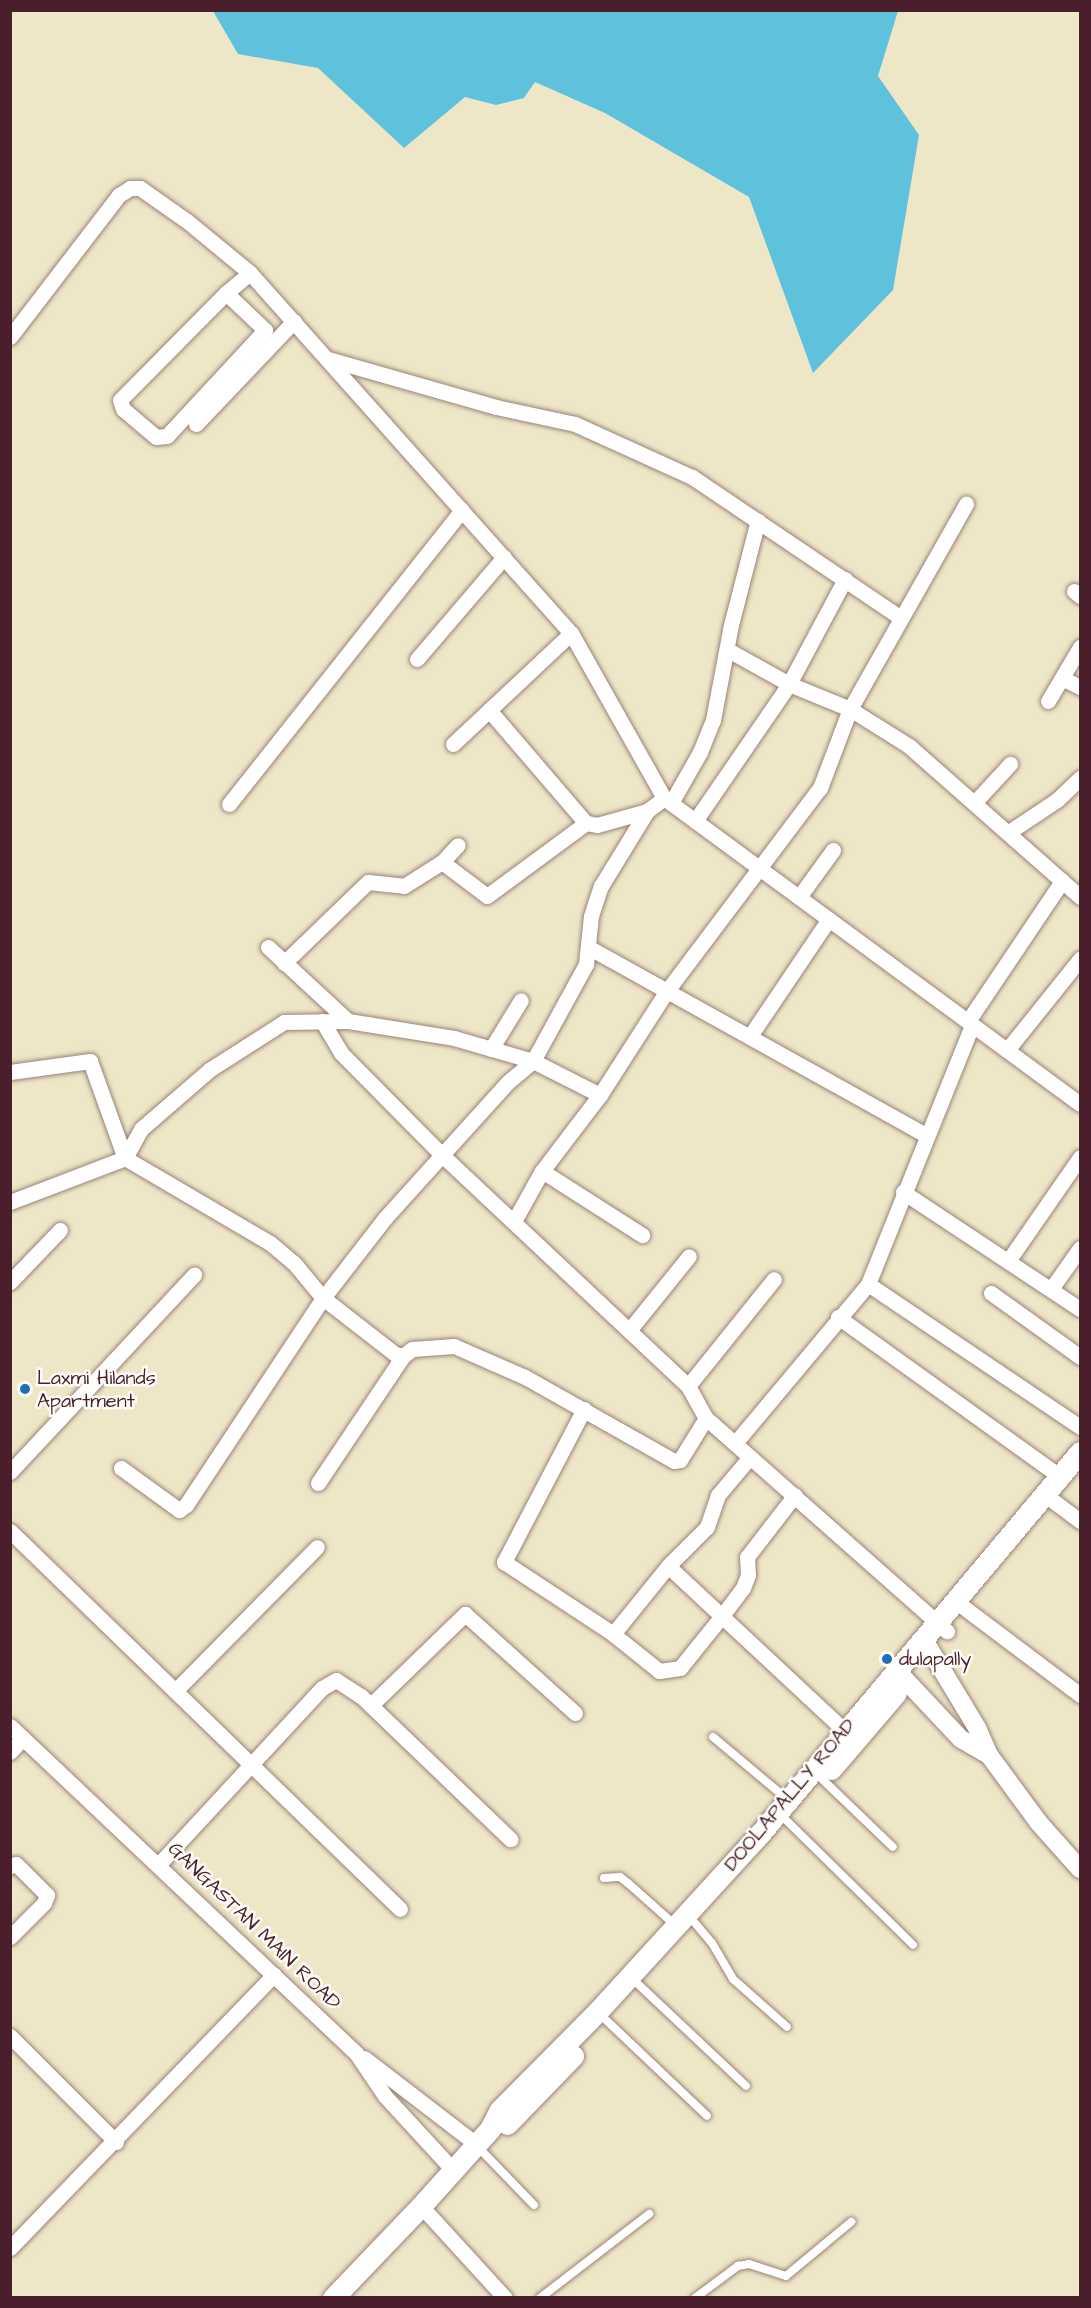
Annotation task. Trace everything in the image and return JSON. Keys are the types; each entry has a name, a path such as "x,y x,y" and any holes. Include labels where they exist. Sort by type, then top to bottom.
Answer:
{"main road":[{"name":"DOOLAPALLY ROAD","path":"787,1810 822,1779 1080,1452"},
{"name":"DOOLAPALLY ROAD","path":"959,1604 1052,1500 1080,1465"},
{"name":"DOOLAPALLY ROAD","path":"333,2298 483,2137 500,2111 685,1924 787,1810 844,1730 902,1676"},
{"name":"DOOLAPALLY ROAD","path":"483,2137 506,2125 606,2020 639,1984 685,1924"}],"street":[{"path":"10,337 119,195 130,188 140,188 168,208 236,257 571,633 668,800 1080,1104"},
{"path":"226,293 265,330 166,436 156,437 123,410 120,400 226,293 250,273"},
{"path":"196,424 294,321"},
{"path":"328,359 496,407 575,424 692,477 901,618"},
{"path":"514,1221 542,1171 600,1095 666,992 762,870 820,788 850,709 966,504"},
{"path":"229,804 462,510"},
{"path":"489,710 586,822 597,825 647,811 668,800 700,752 713,720 758,520"},
{"path":"417,659 504,557"},
{"path":"695,821 789,684 844,579"},
{"path":"453,744 571,633"},
{"path":"1048,701 1080,647"},
{"path":"728,650 789,684 850,709 909,746 1080,897"},
{"path":"1062,678 1080,687"},
{"path":"975,802 1010,764"},
{"path":"1009,832 1058,800 1080,778"},
{"path":"121,1468 179,1510 186,1505 323,1298 386,1218 508,1082 533,1061 574,991 586,964 591,916 601,886 647,811"},
{"path":"442,862 487,896 586,822"},
{"path":"284,963 368,882 404,886 442,862 458,845"},
{"path":"799,897 833,850"},
{"path":"736,1442 838,1317 868,1284 970,1023 1062,880"},
{"path":"750,1036 829,919"},
{"path":"268,947 348,1021"},
{"path":"588,947 926,1135"},
{"path":"1007,1050 1080,959"},
{"path":"491,1049 521,1000"},
{"path":"10,1202 125,1158 141,1129 229,1055 284,1022 348,1021 454,1038 533,1061 600,1095"},
{"path":"322,1022 341,1053 443,1156 631,1328 688,1386 706,1418 736,1442 942,1626"},
{"path":"10,1072 90,1061 125,1158 270,1243 294,1263 323,1298 371,1336 403,1356"},
{"path":"1008,1261 1080,1157"},
{"path":"542,1171 642,1235"},
{"path":"903,1192 1080,1310"},
{"path":"10,1281 60,1230"},
{"path":"1051,1290 1080,1248"},
{"path":"631,1328 689,1256"},
{"path":"10,1472 195,1275"},
{"path":"688,1386 774,1279"},
{"path":"868,1284 1080,1427"},
{"path":"991,1293 1080,1357"},
{"path":"838,1317 1061,1477"},
{"path":"318,1483 403,1356 412,1349 454,1346 525,1377 674,1461 680,1460 706,1418"},
{"path":"584,1409 504,1562 614,1634 659,1671 673,1672 721,1617 743,1588 748,1575 747,1557 795,1495"},
{"path":"614,1634 668,1566 707,1527 718,1495 750,1456"},
{"path":"1052,1500 1080,1521"},
{"path":"10,1531 400,1909"},
{"path":"175,1690 317,1547"},
{"path":"668,1566 844,1730"},
{"path":"959,1604 1080,1695"},
{"path":"371,1705 465,1614 575,1713"},
{"path":"927,1645 977,1728 989,1755 1039,1823 1080,1866"},
{"path":"902,1676 961,1739 989,1755"},
{"path":"159,1864 254,1765 322,1688 336,1680 353,1688 510,1839"},
{"name":"GANGASTAN MAIN ROAD","path":"10,1726 159,1864 356,2053 385,2096 453,2170"},
{"path":"10,1752 23,1738"},
{"path":"10,1866 16,1864 47,1894 44,1903 10,1937"},
{"path":"10,2248 116,2142 274,1975"},
{"path":"10,2036 116,2142"},
{"path":"356,2053 483,2137"},
{"path":"421,2206 505,2298"}],"lane":[{"path":"713,1737 787,1810 913,1945"},
{"path":"822,1779 893,1847"},
{"path":"604,1878 620,1877 712,1943 733,1979 787,2027"},
{"path":"639,1984 746,2086"},
{"path":"606,2020 707,2116"},
{"path":"483,2137 534,2205"},
{"path":"540,2298 649,2214"},
{"path":"695,2298 738,2266 749,2264 786,2276 851,2223"}],"water":[{"path":"213,11 898,11 878,76 919,135 893,290 813,373 749,197 605,113 535,82 524,98 496,105 465,97 404,148 318,68 238,54"}],"place":[{"name":"Laxmi Hilands Apartment","path":"25,1389"},
{"name":"dulapally","path":"887,1659"}]}
